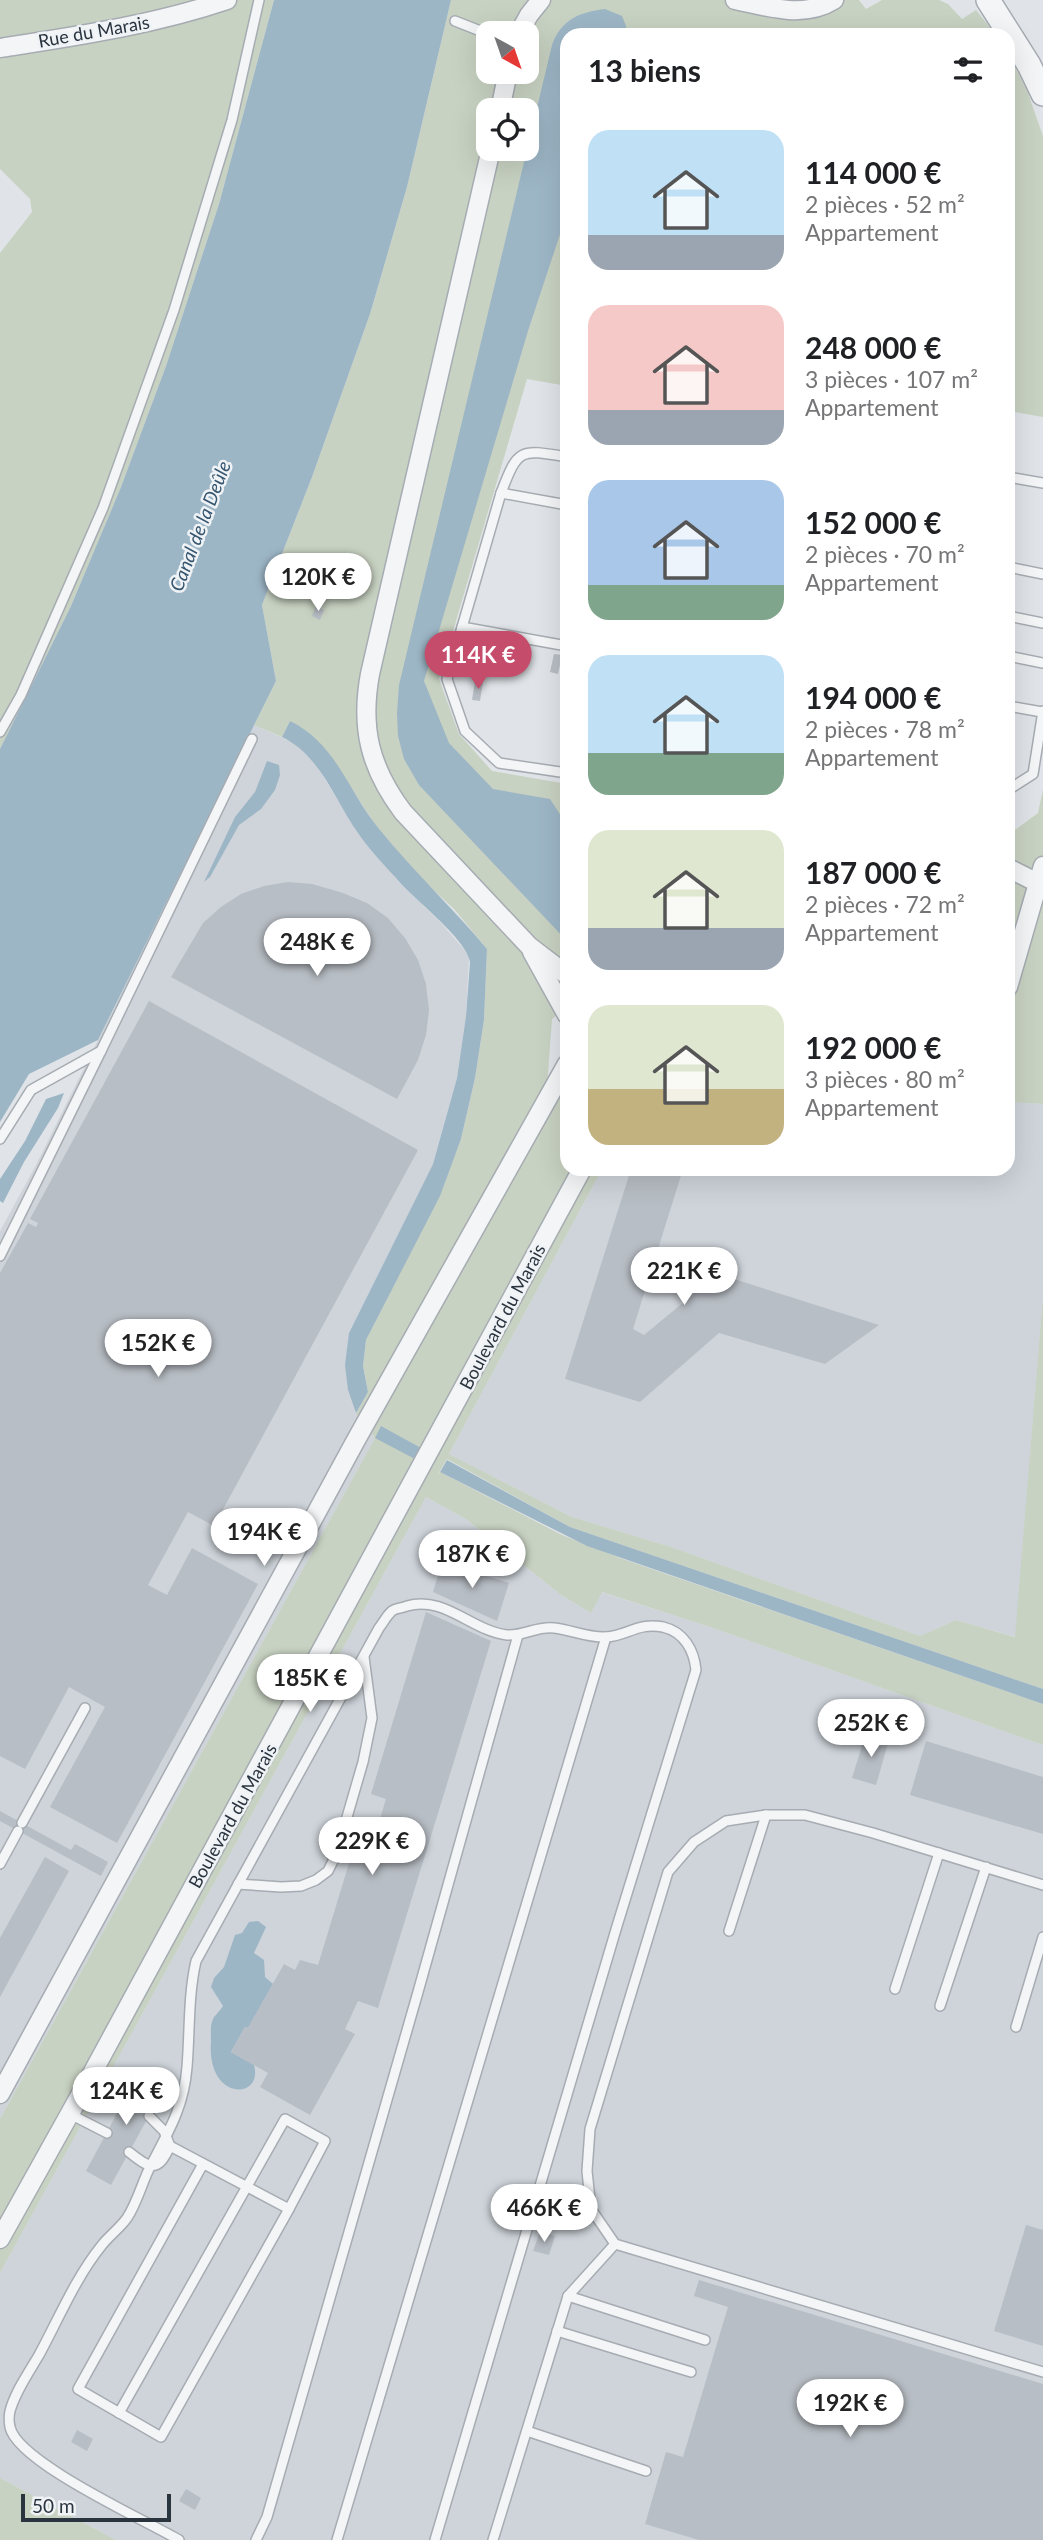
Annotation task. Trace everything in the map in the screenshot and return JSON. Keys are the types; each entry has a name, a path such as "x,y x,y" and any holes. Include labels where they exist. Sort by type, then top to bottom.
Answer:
{"street":[{"name":"Rue du Marais","path":"0,48 119,29 184,15 226,0"},
{"path":"526,21 541,0"},
{"path":"735,0 800,11 820,7 834,0"},
{"path":"989,4 1005,28"},
{"path":"1015,43 1030,65 1043,94"},
{"path":"488,161 370,674 365,719 374,761 394,800 529,946 560,970"},
{"path":"1015,870 1040,875 1015,962"},
{"path":"529,946 560,1002"},
{"path":"0,2094 356,1440 560,1076"},
{"name":"Boulevard du Marais","path":"0,2239 578,1176"}],"lane":[{"path":"0,732 20,695 103,508 170,322 232,120 259,0"},
{"path":"455,21 476,29"},
{"path":"560,456 533,451 522,454 512,463 447,680 465,731 499,763 560,773"},
{"path":"1015,478 1043,483"},
{"path":"501,493 560,504"},
{"path":"1015,568 1043,573"},
{"path":"1015,617 1043,623"},
{"path":"462,626 560,645"},
{"path":"1015,657 1043,663"},
{"path":"1015,707 1043,711 1033,774 1015,786"},
{"path":"0,1256 251,739"},
{"path":"0,1139 31,1090 101,1051"},
{"path":"178,2540 62,2477 29,2454 5,2427 19,2390 84,2272 134,2206 150,2166 168,2142 181,2101 187,2069 191,1982 197,1961 364,1656 392,1611 413,1604 438,1606 485,1629 505,1635 518,1635 535,1628 554,1628 606,1637 617,1636 637,1626 662,1627 677,1633 689,1645 695,1658 696,1670 613,1939 435,2540"},
{"path":"256,2540 267,2516 518,1635"},
{"path":"337,2540 606,1637"},
{"path":"239,1884 301,1886 328,1871 336,1854 363,1762 372,1718 364,1656"},
{"path":"0,1864 85,1709"},
{"path":"729,1931 766,1815"},
{"path":"1043,1885 805,1815 766,1815 726,1821 694,1842 668,1872 590,2129 587,2171 591,2209 615,2244 1043,2372"},
{"path":"895,1989 939,1853"},
{"path":"940,2006 986,1867"},
{"path":"1016,2027 1043,1937"},
{"path":"88,2081 124,2101"},
{"path":"70,2114 107,2133"},
{"path":"149,2116 164,2131 168,2142 203,2164 289,2209"},
{"path":"119,2413 285,2119 325,2141 161,2437 119,2413 78,2389 203,2164"},
{"path":"129,2152 150,2166"},
{"path":"493,2540 568,2296 615,2244"},
{"path":"568,2296 705,2340"},
{"path":"557,2331 691,2372"},
{"path":"527,2431 646,2471"}],"shaded area":[{"path":"254,725 294,743 313,760 359,834 399,882 469,955 466,1016 457,1078 433,1164 349,1333 348,1390 356,1413 375,1438 0,2119 0,1231 36,1165"},
{"path":"1015,1102 1043,1104 1043,1295 1016,1637 956,1620 920,1636 671,1547 572,1517 449,1454 598,1176 1015,1176"},
{"path":"426,1497 466,1519 561,1595 591,1613 601,1592 716,1629 1043,1745 1043,2540 116,2540 0,2478 0,2273"}],"green space":[{"path":"0,0 274,0 219,204 166,366 121,487 71,606 0,749 0,253 32,212 30,199 0,169"},
{"path":"451,0 859,0 866,9 882,0 939,0 948,4 962,19 976,10 990,28 560,28 560,385 527,379 439,679 459,734 492,771 560,783 560,1013 552,1019 547,1087 560,1095 560,1176 598,1176 449,1454 572,1517 671,1547 920,1636 956,1620 1015,1637 1043,1295 1043,1689 570,1527 447,1459 438,1474 440,1472 562,1535 620,1558 1043,1704 1043,1745 716,1629 602,1592 591,1613 561,1595 466,1519 426,1497 0,2273 0,2119 375,1438 356,1413 368,1392 363,1366 366,1340 439,1196 461,1139 475,1078 484,1020 487,949 454,909 414,872 374,823 352,789 290,721 282,737 254,725 276,681 262,605 312,477 370,314 407,187"},
{"path":"1015,67 1028,93 1043,136 1043,417 1015,412"},
{"path":"1043,789 1043,1104 1015,1102 1015,830 1038,813"},
{"path":"0,2478 116,2540 0,2540"}],"water":[{"name":"Canal de la Deûle","path":"274,0 451,0 407,187 370,314 312,477 262,605 276,681 98,1040 29,1074 0,1122 0,749 71,606 121,487 166,366 219,204"},
{"path":"605,9 622,16 626,28 561,28 579,15"},
{"path":"560,29 560,234 528,331 424,681 449,743 493,789 550,799 560,814 560,934 419,785 404,759 398,736 397,713 399,685 524,161 539,161 539,99 552,45"},
{"path":"290,721 319,742 341,770 380,830 487,949 484,1020 475,1078 461,1139 440,1196 366,1340 363,1366 368,1392 356,1413 348,1390 345,1365 349,1333 433,1164 457,1078 470,962 459,942 367,845 326,779 307,755 282,737"},
{"path":"267,761 279,765 280,775 275,790 261,809 239,825 210,877 204,882 235,817 255,792"},
{"path":"64,1093 3,1203 0,1201 0,1179 25,1141 46,1099"},
{"path":"381,1426 421,1448 415,1459 375,1438"},
{"path":"447,1460 570,1527 1043,1689 1043,1704 587,1546 440,1472"},
{"path":"258,1921 266,1927 254,1953 264,1960 265,1977 273,1984 231,2052 254,2065 255,2077 251,2085 234,2089 225,2085 217,2075 212,2061 211,2024 223,2006 211,1987 214,1978 224,1967 235,1935 242,1933 249,1922"}],"building":[{"path":"316,606 324,610 320,620 312,616"},
{"path":"554,654 560,655 558,674 550,672"},
{"path":"475,681 483,682 480,701 472,700"},
{"path":"288,882 312,884 367,903 388,918 405,938 418,960 426,984 429,1010 426,1035 418,1060 397,1099 171,977 203,923 221,907 241,894"},
{"path":"149,1001 418,1150 214,1526 188,1512 148,1585 167,1595 192,1548 258,1584 117,1843 50,1807 105,1707 69,1687 25,1769 0,1756 0,1273 28,1223 36,1227 38,1223 30,1219"},
{"path":"629,1176 681,1176 633,1329 644,1335 718,1274 879,1325 825,1364 719,1333 640,1402 565,1379"},
{"path":"442,1562 509,1583 497,1621 433,1592"},
{"path":"426,1612 491,1641 378,2008 358,2001 345,2029 355,2034 310,2115 260,2087 268,2073 231,2052 245,2027 248,2028 284,1964 295,1970 300,1960 318,1965 357,1837 373,1842 386,1799 371,1794"},
{"path":"866,1733 889,1740 876,1785 852,1778"},
{"path":"926,1741 1043,1777 1043,1834 910,1795"},
{"path":"0,1811 71,1850 75,1844 108,1862 101,1876 0,1821"},
{"path":"45,1857 69,1871 0,1997 0,1938"},
{"path":"141,2069 167,2083 111,2185 86,2171"},
{"path":"1026,2225 1043,2230 1043,2346 994,2331"},
{"path":"540,2232 555,2236 549,2255 533,2251"},
{"path":"699,2280 1043,2384 1043,2540 699,2540 645,2524 666,2452 683,2457 728,2307 694,2296"},
{"path":"77,2430 93,2439 87,2451 71,2442"},
{"path":"186,2489 201,2498 195,2510 179,2501"}]}
